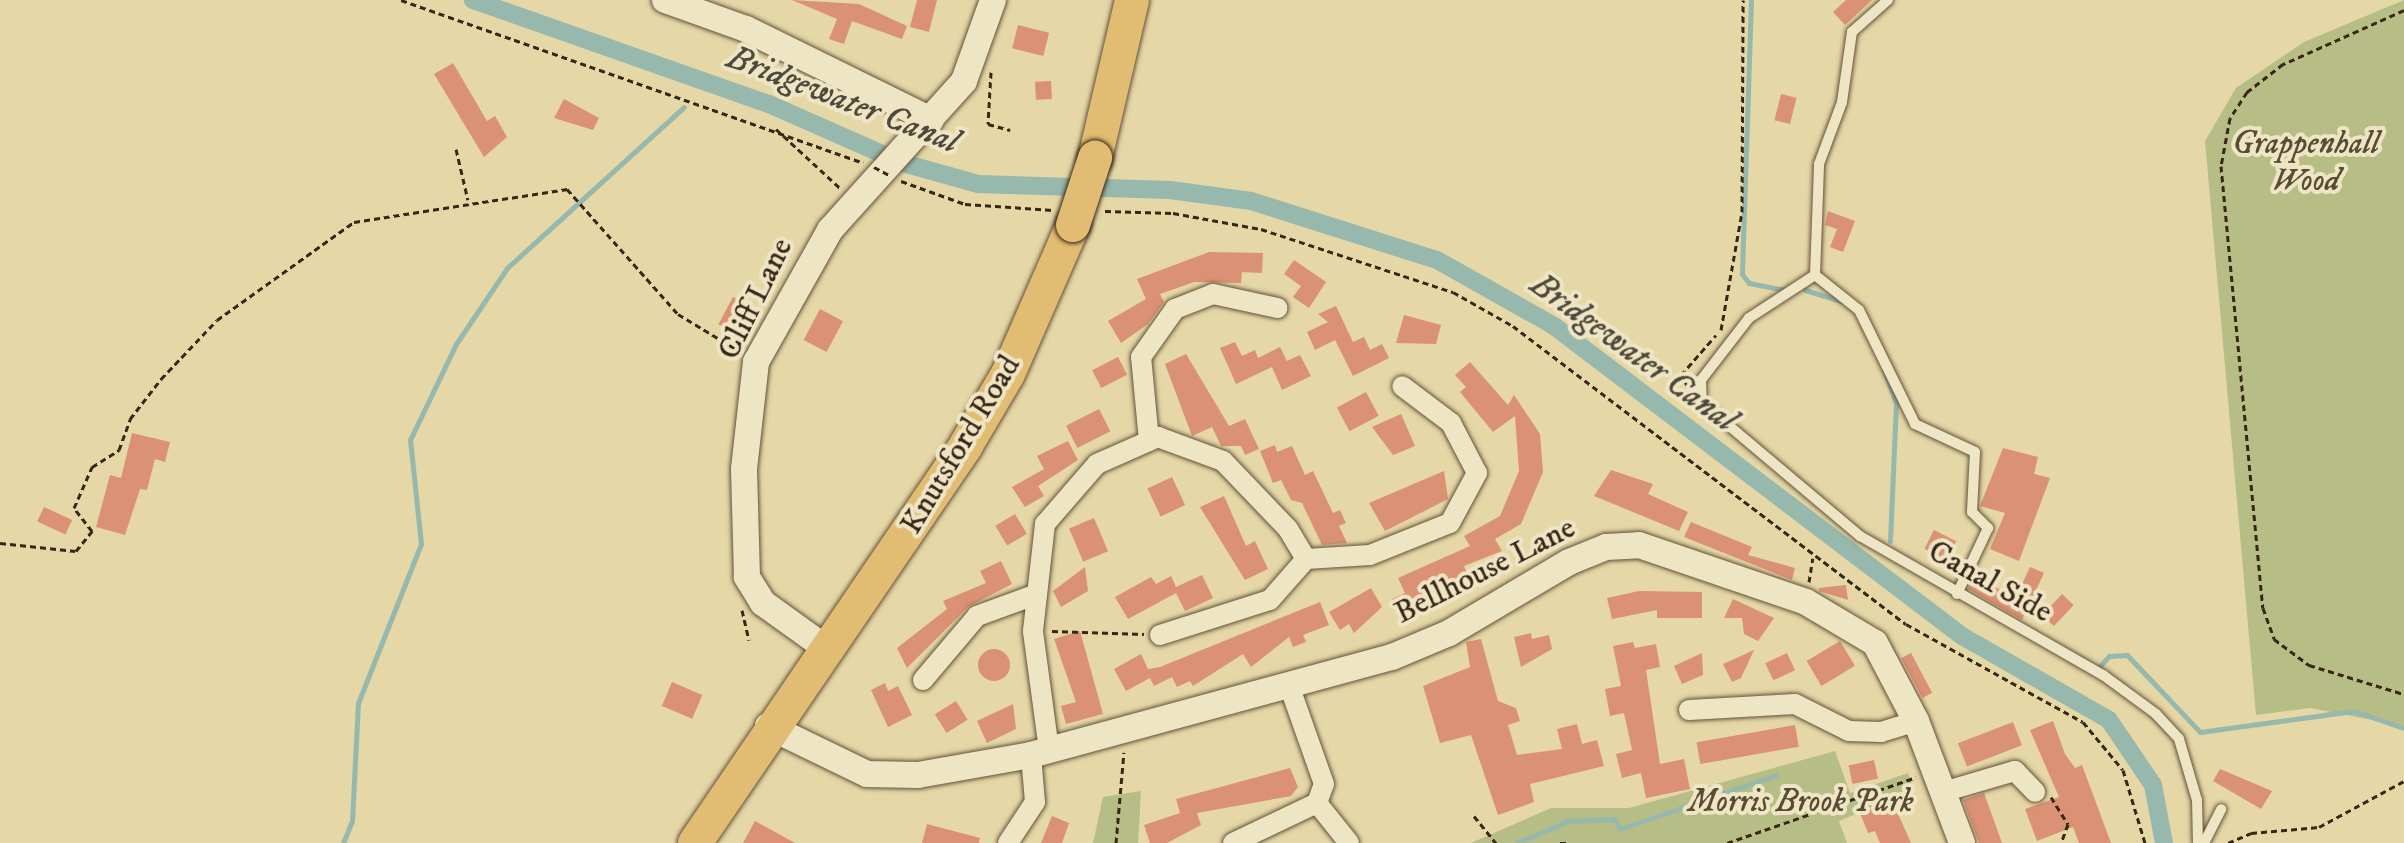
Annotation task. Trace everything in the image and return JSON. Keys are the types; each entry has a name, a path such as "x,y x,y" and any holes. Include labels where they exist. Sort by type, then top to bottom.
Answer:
{"highway":[{"name":"Knutsford Road","path":"695,843 768,726 827,649 1008,374 1076,215 1095,158 1132,0"}],"street":[{"path":"665,0 746,29 931,120"},
{"name":"Cliff Lane","path":"827,649 763,603 747,577 744,469 756,362 816,250 853,201 964,81 993,0"},
{"path":"1149,441 1141,357 1175,309 1213,294 1277,308"},
{"path":"1160,635 1270,600 1306,559 1370,555 1450,523 1477,473 1451,423 1402,386"},
{"path":"1008,843 1035,802 1040,752 1033,631 1045,524 1097,464 1158,437 1223,461 1288,529 1306,559"},
{"name":"Bellhouse Lane","path":"768,726 867,774 918,775 1040,752 1290,688 1449,633 1606,547 1639,545 1840,617 1875,643 1916,721 1962,843"},
{"path":"923,680 977,616 1037,594"},
{"path":"1233,843 1317,803 1324,784 1290,688"},
{"path":"1689,710 1795,704 1849,731 1881,732 1916,721"},
{"path":"1939,781 2015,771 2035,792"},
{"path":"1317,803 1349,843"}],"lane":[{"path":"1815,275 1819,164 1842,102 1852,32 1888,0"},
{"path":"1698,396 1701,380 1749,318 1815,275"},
{"path":"1815,275 1859,310 1915,424 1975,452 1972,512 1988,528 1957,594"},
{"name":"Canal Side","path":"1698,396 1860,536 2103,675 2156,714 2179,739 2197,800 2198,843"},
{"path":"2204,843 2221,809"}],"path":[{"path":"401,0 773,126 965,204 1076,215 1173,213 1261,229 1453,292 1513,326 1906,624 2083,722 2123,770 2145,843"},
{"path":"1698,396 1681,375 1722,328 1742,212 1743,0"},
{"path":"2404,10 2283,64 2247,92 2230,118 2221,166 2270,629 2285,653 2404,694"},
{"path":"991,68 988,124 1010,130"},
{"path":"773,126 853,201"},
{"path":"456,149 468,200"},
{"path":"0,543 76,551 92,531 74,508 92,467 119,450 130,419 189,349 277,274 354,222 468,200 572,193 678,314 756,362"},
{"path":"1033,631 1160,635"},
{"path":"1116,843 1127,773 1120,732"},
{"path":"1727,843 1939,781"},
{"path":"2228,843 2251,833 2319,827 2404,781"},
{"path":"2035,792 2059,804 2068,824 2061,843"},
{"path":"1474,816 1496,843"},
{"path":"1560,843 1568,843"}],"green space":[{"name":"Grappenhall Wood","path":"2404,0 2404,726 2310,708 2256,715 2205,141 2236,88 2304,42"},
{"name":"Morris Brook Park","path":"1835,751 1850,793 1908,773 1914,790 1839,821 1847,843 1471,843 1551,808 1629,808"},
{"path":"1141,791 1138,843 1093,843 1103,797"}],"building":[{"path":"792,0 859,4 907,26 902,39 852,21 844,44 829,39 837,19"},
{"path":"917,0 937,0 929,32 910,27"},
{"path":"1846,0 1872,0 1845,25 1833,12"},
{"path":"1018,25 1049,33 1043,56 1012,48"},
{"path":"453,63 487,121 495,116 507,137 484,157 434,74"},
{"path":"1051,81 1052,99 1036,100 1035,82"},
{"path":"1781,94 1797,98 1790,124 1774,120"},
{"path":"564,99 599,118 593,130 554,118"},
{"path":"1828,211 1855,221 1843,252 1830,247 1837,229 1825,225"},
{"path":"1209,252 1263,253 1262,273 1242,272 1241,283 1194,282 1160,294 1164,302 1148,324 1121,343 1108,321 1146,299 1137,279"},
{"path":"1294,260 1326,282 1309,308 1293,297 1301,286 1284,274"},
{"path":"733,297 752,307 737,334 718,324"},
{"path":"1336,306 1353,342 1364,337 1370,350 1382,344 1389,358 1353,376 1335,340 1315,350 1307,332 1328,322 1318,314"},
{"path":"820,309 843,321 827,352 804,340"},
{"path":"1404,315 1441,325 1436,344 1396,343"},
{"path":"1235,342 1242,356 1255,350 1258,358 1280,347 1287,361 1300,355 1311,376 1282,390 1272,367 1236,384 1220,348"},
{"path":"1186,354 1229,426 1245,419 1259,449 1245,455 1241,446 1221,446 1212,427 1192,436 1165,364"},
{"path":"1118,357 1127,375 1101,388 1092,370"},
{"path":"1470,362 1508,405 1514,395 1540,434 1543,472 1521,524 1495,539 1502,551 1464,566 1470,580 1412,599 1415,606 1399,614 1392,599 1405,593 1398,578 1470,546 1464,536 1500,516 1519,471 1515,416 1493,432 1460,392 1466,387 1455,375"},
{"path":"1366,392 1379,416 1350,431 1337,407"},
{"path":"1099,409 1110,431 1077,448 1066,426"},
{"path":"1401,414 1415,446 1393,455 1372,427"},
{"path":"132,433 170,442 165,462 155,459 147,490 140,489 125,535 96,527 110,475 121,478"},
{"path":"1068,441 1078,460 1038,486 1044,496 1025,507 1012,487 1044,469 1037,456"},
{"path":"1275,445 1277,452 1292,446 1305,475 1313,471 1333,513 1340,510 1346,523 1339,526 1347,543 1322,545 1302,503 1291,500 1281,480 1273,483 1260,451"},
{"path":"2003,448 2038,457 2034,474 2050,478 2019,561 1990,549 2005,513 1980,506"},
{"path":"1611,470 1653,484 1648,494 1688,512 1679,531 1594,496"},
{"path":"1444,471 1448,499 1385,531 1369,503"},
{"path":"1172,477 1185,505 1161,517 1148,488"},
{"path":"1224,496 1246,546 1255,541 1268,569 1245,580 1200,507"},
{"path":"44,507 72,520 65,535 37,522"},
{"path":"1015,514 1027,534 1007,546 995,526"},
{"path":"1094,518 1108,551 1083,562 1069,529"},
{"path":"1691,522 1752,547 1748,555 1795,568 1792,580 1684,537"},
{"path":"1934,530 1956,541 1947,560 1924,549"},
{"path":"1001,561 1012,584 968,607 907,668 897,648 947,609 943,601 986,583 980,571"},
{"path":"1085,567 1088,591 1061,607 1053,591"},
{"path":"2030,567 2044,573 2022,620 1968,589 1974,577 2016,597"},
{"path":"1202,575 1213,598 1185,611 1176,593 1128,619 1115,597 1151,577 1156,584 1171,576 1176,587"},
{"path":"1846,585 1848,600 1819,591 1819,588"},
{"path":"1371,588 1382,607 1354,633 1349,624 1340,630 1329,612"},
{"path":"1639,591 1702,592 1702,618 1657,618 1657,610 1612,619 1607,598"},
{"path":"2062,594 2074,605 2054,626 2042,615"},
{"path":"1733,599 1774,618 1758,641 1744,634 1742,618 1724,618"},
{"path":"1320,602 1329,625 1303,635 1306,642 1293,647 1289,637 1251,667 1243,654 1193,686 1190,681 1177,687 1172,677 1154,686 1150,678 1126,691 1114,669 1141,654 1148,669 1160,667"},
{"path":"1080,631 1103,714 1066,724 1061,706 1076,702 1054,639"},
{"path":"1531,633 1532,639 1549,635 1552,649 1521,667 1514,637"},
{"path":"1481,639 1498,701 1516,708 1520,721 1508,725 1517,755 1562,749 1557,729 1577,724 1582,744 1597,740 1604,766 1530,784 1534,802 1498,815 1471,735 1440,743 1423,686 1470,667 1466,642"},
{"path":"1840,641 1855,666 1822,686 1807,661"},
{"path":"1633,642 1635,648 1656,644 1660,667 1646,670 1660,764 1684,759 1690,789 1646,798 1641,773 1622,778 1616,754 1632,750 1624,713 1610,716 1605,689 1621,686 1613,646"},
{"path":"994,649 1005,654 1010,665 1005,676 994,681 983,676 978,665 983,654"},
{"path":"1754,650 1741,678 1732,682 1723,664"},
{"path":"1702,653 1703,675 1682,684 1674,666"},
{"path":"1787,653 1795,670 1773,680 1765,663"},
{"path":"1911,653 1932,693 1922,698 1901,658"},
{"path":"672,682 702,695 692,719 662,706"},
{"path":"885,683 888,691 898,686 912,715 888,727 871,690"},
{"path":"956,701 968,720 946,733 935,714"},
{"path":"1013,704 1016,729 987,743 977,721"},
{"path":"2053,721 2065,754 2075,768 2082,765 2111,843 2079,843 2073,827 2037,841 2025,809 2059,797 2030,730"},
{"path":"2013,722 2022,745 1967,766 1958,743"},
{"path":"1795,725 1799,747 1700,764 1697,742"},
{"path":"1874,760 1878,779 1853,784 1849,765"},
{"path":"1290,768 1298,787 1291,796 1197,813 1201,825 1167,843 1150,843 1144,825 1180,813 1176,799"},
{"path":"2220,769 2272,791 2261,809 2213,781"},
{"path":"1984,793 2002,843 1979,843 1963,800"},
{"path":"1892,800 1911,843 1880,843 1875,831 1868,833 1860,813"},
{"path":"1052,816 1069,823 1062,843 1041,843"},
{"path":"755,821 795,843 743,843"},
{"path":"927,824 980,838 979,843 922,843"}],"waterway":[{"name":"Bridgewater Canal","path":"473,0 769,104 903,163 978,184 1170,190 1251,201 1437,260 1554,326 1962,636 2109,720 2153,785 2164,843"},
{"path":"1751,0 1742,274 1749,283 1785,290"},
{"path":"343,843 352,821 358,703 421,544 410,440 456,344 507,268 684,107"},
{"path":"1805,290 1842,301"},
{"path":"1884,370 1896,403 1890,541"},
{"path":"2099,667 2109,656 2127,655 2200,732 2354,711 2404,728"},
{"path":"1517,843 1568,821 1614,819 1620,829 1776,775"}]}
